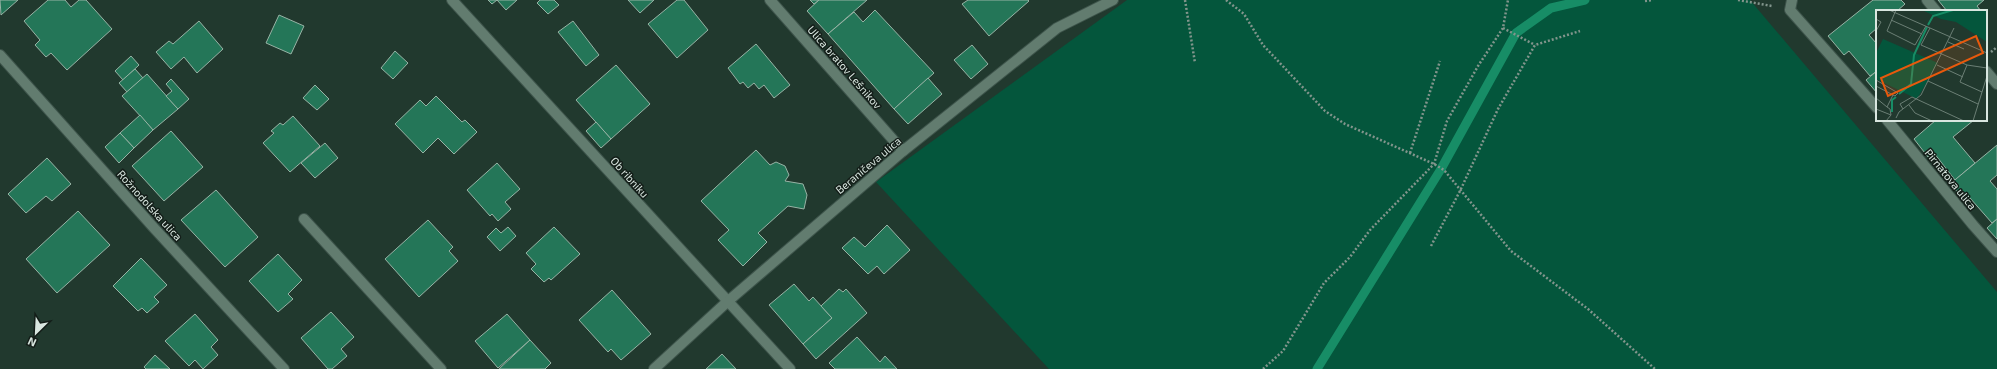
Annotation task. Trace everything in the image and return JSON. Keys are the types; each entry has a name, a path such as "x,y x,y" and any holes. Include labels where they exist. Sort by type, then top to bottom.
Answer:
{"street":[{"name":"Ob ribniku","path":"452,0 727,302 790,369"},
{"name":"Ulica bratov Lešnikov","path":"770,0 903,150"},
{"name":"Beraničeva ulica","path":"654,369 727,302 903,150 1057,28 1113,0"},
{"path":"1927,0 1935,10"},
{"path":"1791,5 1876,107"},
{"name":"Rožnodolska ulica","path":"0,55 154,228 284,369"},
{"path":"1987,72 1997,84"},
{"name":"Pirnatova ulica","path":"1888,121 1997,252"},
{"path":"304,219 441,369"}],"path":[{"path":"1185,0 1195,63"},
{"path":"1226,0 1244,14 1263,45 1325,111 1345,124 1434,164 1444,170 1511,251 1588,310 1655,369"},
{"path":"1263,369 1282,351 1324,283 1350,257 1370,230 1434,164 1447,121 1478,66 1503,28 1508,0"},
{"path":"1645,1 1653,0"},
{"path":"1738,0 1791,5"},
{"path":"1503,28 1535,45"},
{"path":"1431,246 1460,191 1498,109 1535,45 1580,31"},
{"path":"1410,153 1440,61"}],"green space":[{"path":"1127,0 1750,0 1997,292 1997,369 1049,369 876,182"}],"building":[{"path":"0,0 18,0 1,15"},
{"path":"48,0 65,0 71,7 79,0 86,0 112,29 67,70 51,53 46,57 35,45 40,40 24,21"},
{"path":"488,0 497,0 492,4"},
{"path":"497,0 517,0 506,10"},
{"path":"540,0 554,0 559,5 548,14 537,3"},
{"path":"628,0 654,0 640,13"},
{"path":"677,0 684,0 708,30 677,58 648,24"},
{"path":"810,0 819,0 814,4"},
{"path":"819,0 867,0 828,34 807,11"},
{"path":"968,0 1029,1 989,36 962,4"},
{"path":"1873,0 1901,0 1905,4 1898,10 1876,10 1876,29 1869,35 1876,43 1876,72 1870,76 1849,51 1844,55 1828,36"},
{"path":"1938,0 1984,0 1977,6 1980,10 1946,10"},
{"path":"875,10 934,73 894,109 828,34 854,12 863,22"},
{"path":"279,15 304,26 291,54 266,43"},
{"path":"199,21 223,49 197,73 184,57 171,69 156,52 169,41 173,44"},
{"path":"573,21 599,55 586,66 558,32"},
{"path":"756,44 790,85 774,98 764,85 759,89 754,83 748,88 743,82 740,84 728,68"},
{"path":"972,45 988,64 971,79 954,60"},
{"path":"395,51 408,63 393,79 381,68"},
{"path":"131,56 139,65 123,80 115,71"},
{"path":"616,65 650,104 611,139 576,100"},
{"path":"135,69 143,78 127,92 119,83"},
{"path":"1876,72 1876,92 1866,80"},
{"path":"147,74 178,109 153,130 122,96"},
{"path":"928,78 942,94 908,124 894,109"},
{"path":"171,79 189,99 178,109 166,96 172,91 166,84"},
{"path":"315,85 329,99 317,110 303,98"},
{"path":"436,96 462,122 465,120 477,132 454,154 438,138 423,153 395,124 420,100 426,106"},
{"path":"140,115 153,130 134,148 120,133"},
{"path":"293,116 320,146 290,172 263,143 274,133 271,131 280,123 283,125"},
{"path":"1935,121 1973,121 1953,137 1975,163 1955,180 1934,153 1928,157 1914,139"},
{"path":"596,122 611,139 601,148 586,131"},
{"path":"171,131 203,167 164,201 132,166"},
{"path":"120,133 134,148 119,163 105,147"},
{"path":"325,143 338,158 315,178 301,163"},
{"path":"1997,145 1997,175 1990,181 1997,189 1997,219 1992,223 1970,198 1966,201 1950,184"},
{"path":"756,150 770,165 776,162 785,166 789,175 785,181 803,184 807,195 804,209 788,206 758,233 767,242 743,266 718,240 729,230 701,201"},
{"path":"47,158 71,184 52,201 46,196 26,213 8,194"},
{"path":"497,163 520,189 505,202 511,209 498,221 492,214 490,216 467,190"},
{"path":"216,190 258,237 225,267 181,220"},
{"path":"78,211 110,245 57,293 26,259"},
{"path":"1997,219 1997,239 1987,228"},
{"path":"428,220 453,247 449,251 458,261 419,297 385,259"},
{"path":"887,225 910,250 884,274 877,266 868,274 842,248 854,237 865,247"},
{"path":"508,227 516,236 500,251 487,237 496,228 501,233"},
{"path":"554,227 580,254 551,280 549,278 544,282 531,269 536,264 526,253"},
{"path":"278,254 302,280 288,294 293,299 278,312 249,281"},
{"path":"141,258 167,285 154,297 159,302 147,313 142,308 138,311 113,286"},
{"path":"794,284 809,301 813,297 832,318 803,344 769,305"},
{"path":"839,289 843,292 846,289 867,313 816,359 803,344 832,318 821,306"},
{"path":"612,290 651,334 621,360 611,349 608,352 579,320"},
{"path":"331,312 354,337 341,349 347,356 332,369 328,369 301,338"},
{"path":"195,314 218,340 211,347 218,355 203,369 195,360 189,366 165,341"},
{"path":"507,314 530,340 498,368 475,341"},
{"path":"857,337 880,362 885,356 897,369 835,369 829,363"},
{"path":"530,340 551,363 545,369 499,369"},
{"path":"722,354 736,369 706,369"},
{"path":"155,355 170,369 146,369 144,367"}],"waterway":[{"path":"1317,369 1441,169 1516,33 1551,8 1585,0"}]}
